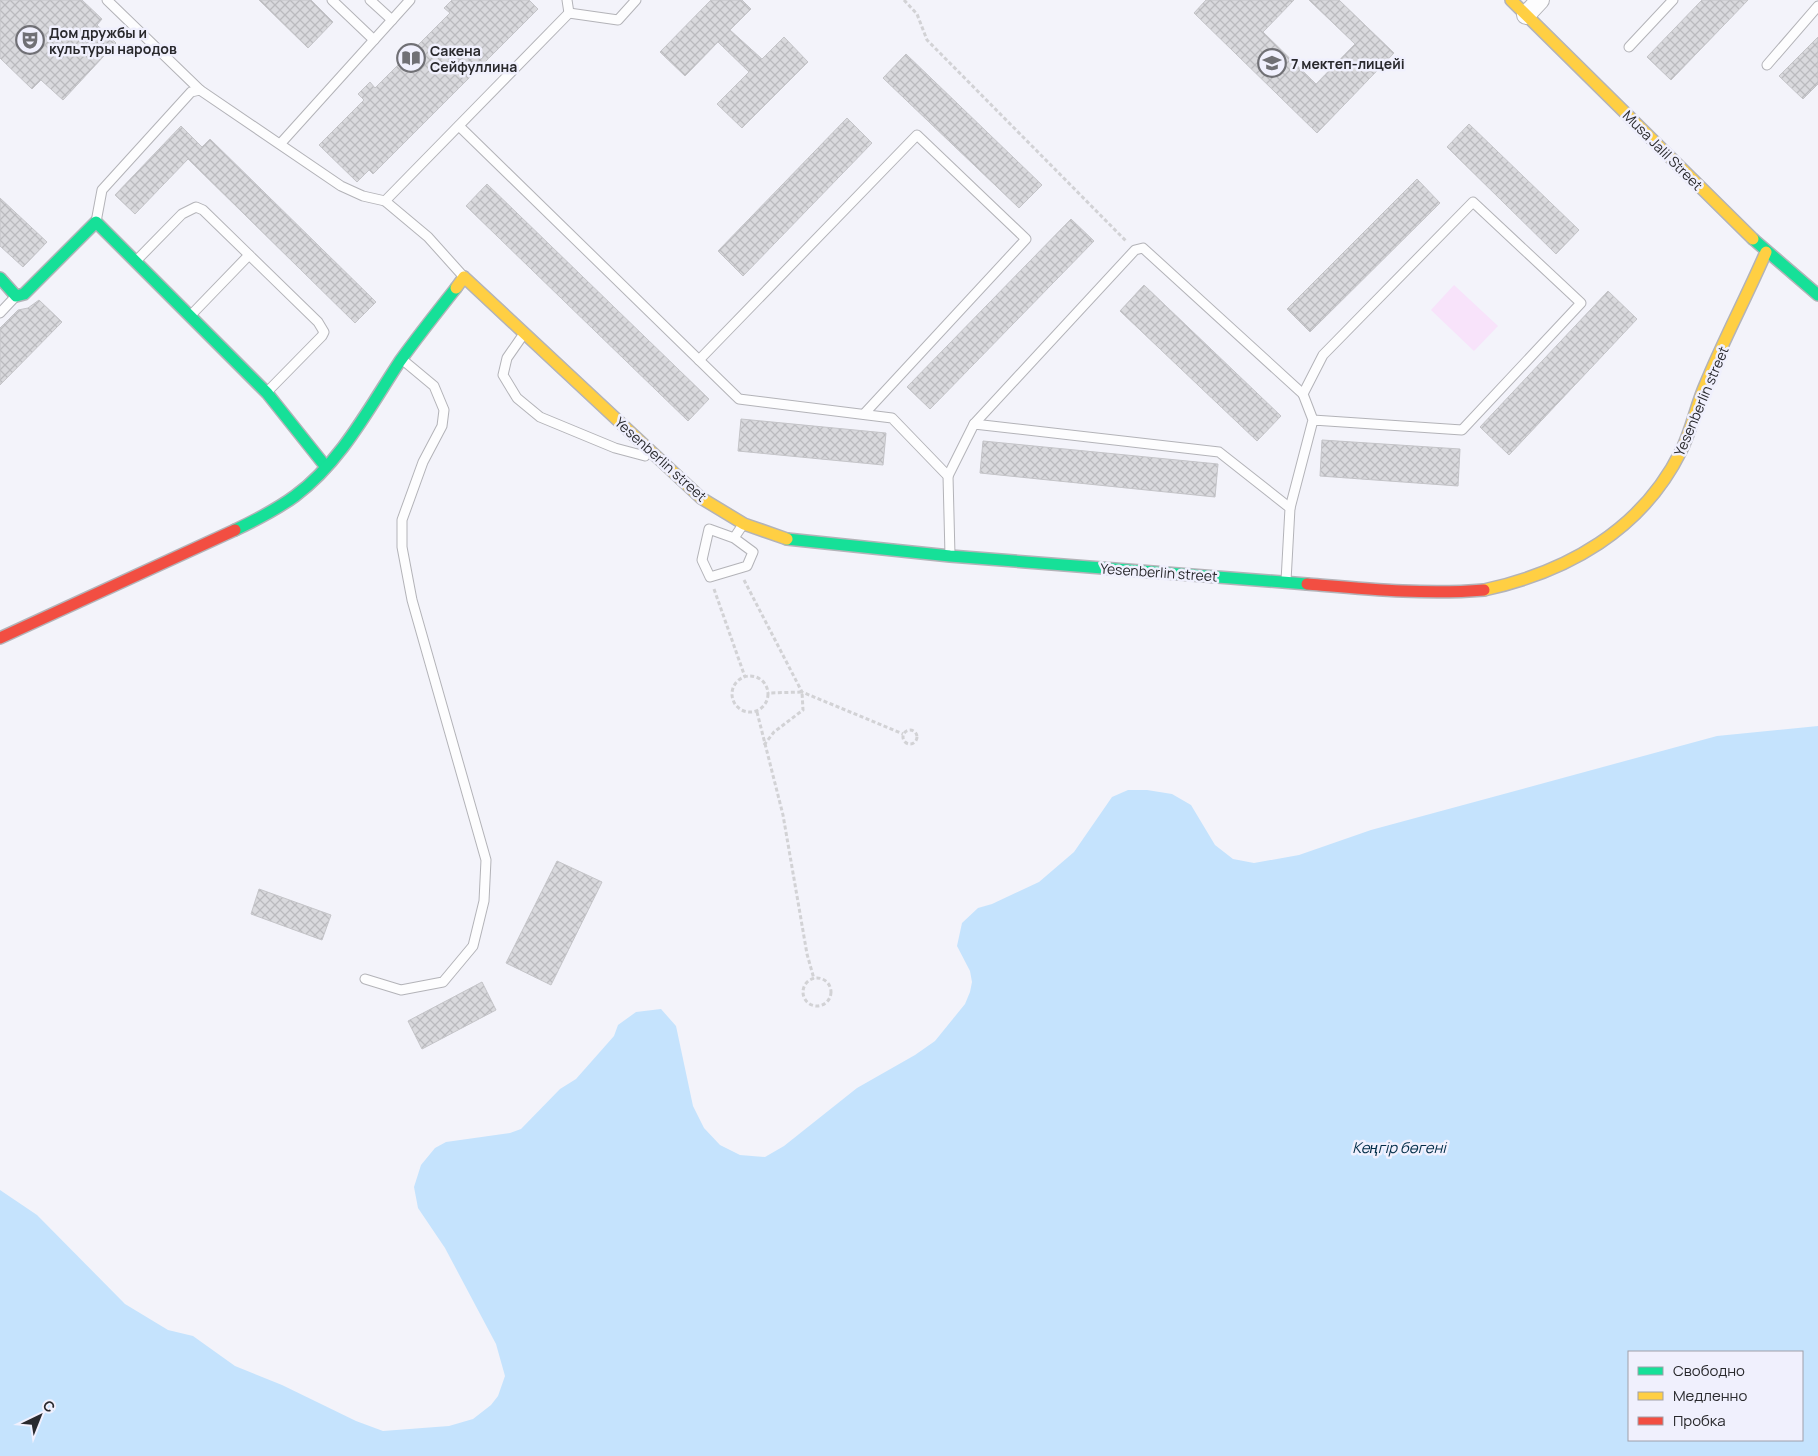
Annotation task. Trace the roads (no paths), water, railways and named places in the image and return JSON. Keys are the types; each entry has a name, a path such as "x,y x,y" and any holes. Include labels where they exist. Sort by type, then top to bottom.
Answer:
{"street":[{"name":"Musa Jalil Street","path":"1511,0 1766,252 1818,295"},
{"path":"1526,15 1540,0"},
{"path":"0,278 16,296 24,294 96,222 267,392 326,467"},
{"name":"Yesenberlin street","path":"464,277 700,498 744,524 791,540 950,556 1404,592 1450,593 1499,587 1530,578 1583,556 1622,527 1656,491 1679,456 1706,384 1766,252"},
{"path":"0,638 264,516 296,495 326,467 351,436 402,359 464,277"}],"lane":[{"path":"108,0 200,90 281,143 341,186 363,196 385,202 428,237 464,277"},
{"path":"332,0 374,40"},
{"path":"370,0 392,20"},
{"path":"281,143 410,0"},
{"path":"385,202 568,13 567,0"},
{"path":"568,13 618,20 636,0"},
{"path":"1629,47 1673,0"},
{"path":"1767,66 1818,6"},
{"path":"96,222 102,190 191,92 200,90"},
{"path":"459,126 738,399 892,418 948,476"},
{"path":"699,360 917,134 1026,239 864,414"},
{"path":"1304,394 1323,355 1473,202 1581,303 1462,430 1313,420"},
{"path":"136,261 182,214 196,207 203,210 318,322 324,332 267,392"},
{"path":"950,556 948,476 974,424 1134,250 1143,248 1304,394 1313,420 1290,508 1286,582"},
{"path":"190,316 249,255"},
{"path":"0,313 16,296"},
{"path":"525,333 507,358 503,375 517,398 540,416 615,448 659,459"},
{"path":"365,979 401,990 443,982 473,946 484,901 486,860 412,600 402,547 402,520 423,462 442,426 444,410 434,386 402,359"},
{"path":"974,424 1219,452 1290,508"},
{"path":"734,538 744,524"},
{"path":"709,529 734,538 753,552 747,566 710,577 702,560 709,529"}],"water":[{"name":"Кеңгір бөгені","path":"1818,726 1818,1456 0,1456 0,1190 37,1215 125,1304 168,1330 193,1336 235,1366 282,1385 356,1421 383,1431 449,1426 473,1419 491,1405 498,1396 505,1376 496,1344 445,1248 418,1208 414,1187 421,1165 435,1148 446,1142 510,1133 521,1129 560,1089 576,1079 614,1036 618,1025 636,1012 661,1009 676,1026 693,1106 704,1128 720,1145 740,1155 765,1157 784,1146 857,1088 915,1055 935,1041 965,1004 970,992 972,982 970,971 957,946 962,923 978,908 992,904 1039,882 1074,852 1112,797 1128,790 1147,790 1172,794 1191,805 1215,845 1233,859 1254,863 1299,855 1371,830 1717,736"}],"place":[{"name":"Дом дружбы и культуры народов","path":"30,40"},
{"name":"Сакена Сейфуллина","path":"411,58"},
{"name":"7 мектеп-лицейі","path":"1272,63"}]}
